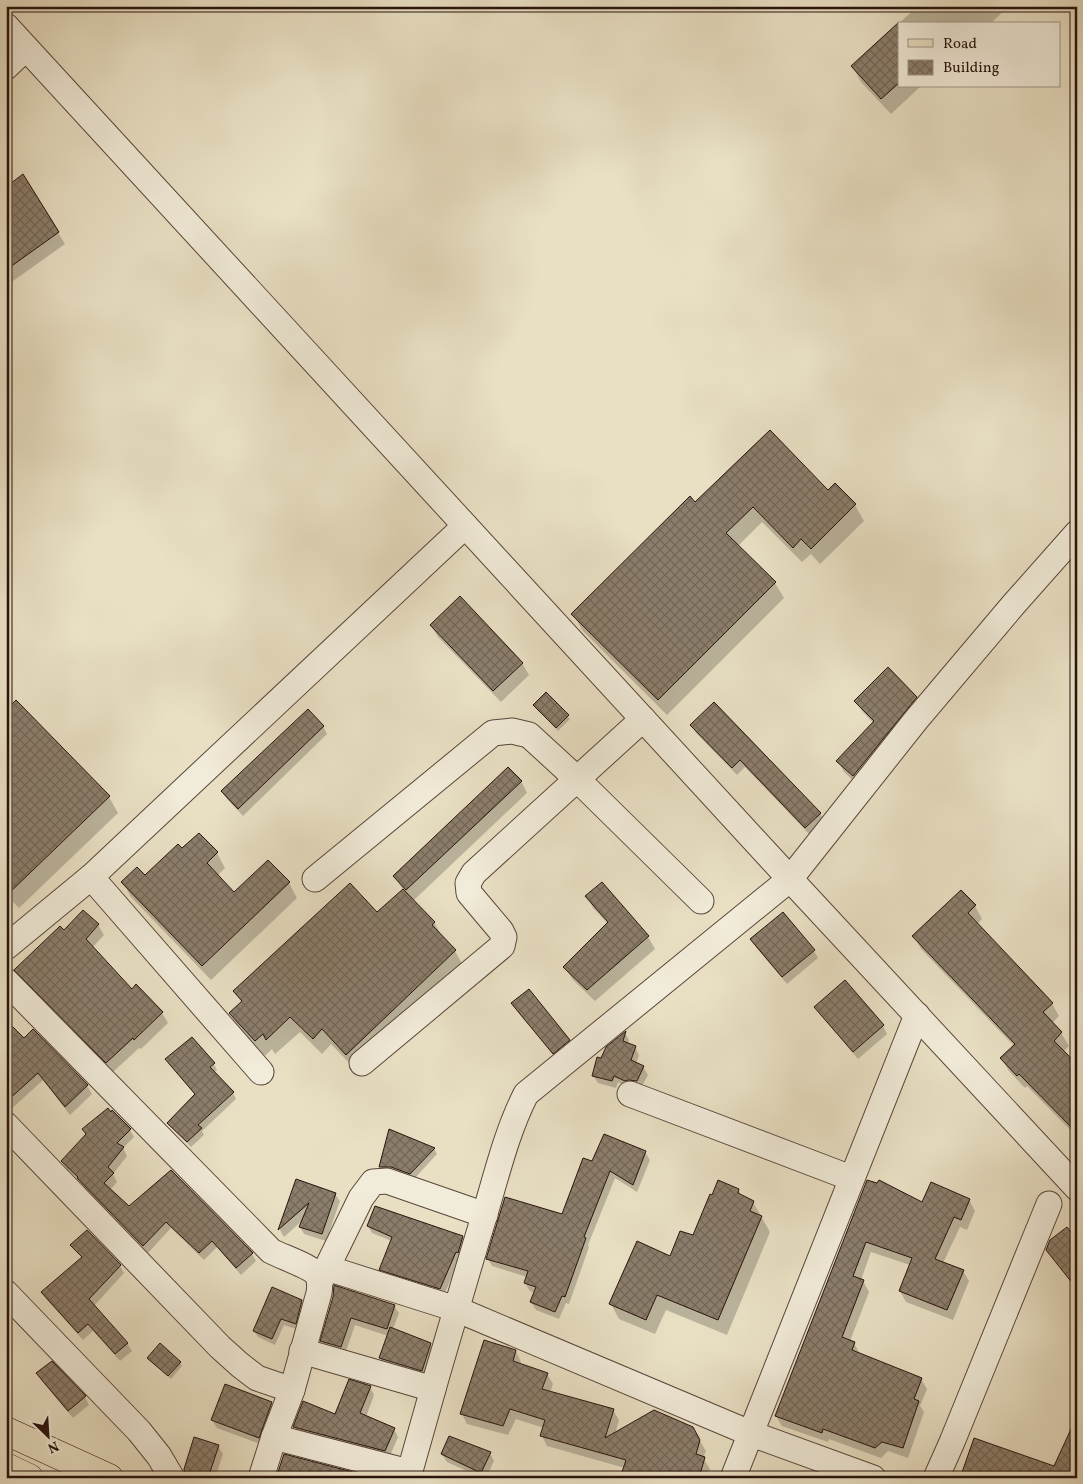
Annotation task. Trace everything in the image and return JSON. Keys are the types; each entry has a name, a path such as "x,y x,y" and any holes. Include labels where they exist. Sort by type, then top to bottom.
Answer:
{"main road":[{"path":"6,1431 109,1478"},
{"path":"6,1467 29,1478"}],"street":[{"path":"6,26 790,879 1077,1188"},
{"path":"6,68 26,48"},
{"path":"6,947 91,877 465,526"},
{"path":"274,1437 408,1475 485,1215 517,1112 526,1094 790,879 916,720 1014,604 1077,534"},
{"path":"362,1063 502,946 504,937 501,931 469,893 468,883 474,873 644,719"},
{"path":"315,879 493,733 512,731 530,735 701,901"},
{"path":"91,877 261,1072"},
{"path":"6,981 271,1251 287,1260 303,1264 317,1274 456,1309 752,1434 873,1478"},
{"path":"733,1478 917,1015"},
{"path":"630,1094 851,1178"},
{"path":"6,1125 220,1347 257,1378 292,1390"},
{"path":"262,1478 274,1437 292,1390 324,1276 361,1198 373,1182 387,1181 485,1215"},
{"path":"936,1478 1049,1204"},
{"path":"6,1293 139,1431 159,1456 172,1478"},
{"path":"302,1351 433,1389"}],"building":[{"path":"898,23 898,84 881,99 851,66"},
{"path":"23,174 59,232 6,270 6,187"},
{"path":"770,430 828,490 835,483 856,504 811,549 801,539 793,548 753,507 726,533 776,582 658,700 571,614 690,496 695,502"},
{"path":"460,596 523,663 493,691 430,625"},
{"path":"888,667 917,697 853,776 836,761 874,721 854,701"},
{"path":"546,692 569,715 556,728 533,705"},
{"path":"16,700 110,796 6,896 6,710"},
{"path":"714,702 821,813 805,828 740,760 732,768 690,725"},
{"path":"308,709 324,726 238,809 221,791"},
{"path":"508,767 522,781 406,890 393,876"},
{"path":"199,833 218,852 207,863 234,892 268,860 290,882 202,966 121,882 137,867 145,875 178,844 182,848"},
{"path":"602,882 649,936 587,990 563,967 608,922 585,896"},
{"path":"350,883 377,912 403,889 435,922 432,925 456,950 346,1055 322,1029 313,1039 290,1017 266,1040 263,1034 255,1041 229,1013 242,1001 233,991"},
{"path":"961,890 976,905 968,913 1053,1003 1043,1012 1062,1032 1054,1041 1077,1064 1077,1133 1019,1074 1017,1076 1000,1058 1015,1044 912,936"},
{"path":"83,910 99,924 86,939 132,989 136,984 163,1012 134,1040 133,1038 106,1063 14,970 60,926 64,930"},
{"path":"783,912 815,950 782,977 750,939"},
{"path":"845,980 884,1025 853,1052 814,1007"},
{"path":"529,989 570,1040 553,1054 511,1003"},
{"path":"6,1020 24,1038 33,1029 88,1085 65,1107 38,1073 6,1102"},
{"path":"626,1031 623,1041 636,1046 631,1060 644,1066 637,1081 625,1081 614,1076 612,1081 592,1076 597,1057 601,1058 606,1047"},
{"path":"192,1037 215,1063 210,1067 234,1092 198,1125 202,1128 187,1142 167,1123 195,1094 165,1059"},
{"path":"108,1108 131,1129 117,1143 124,1147 108,1167 114,1173 104,1183 129,1206 171,1170 253,1253 236,1268 212,1241 199,1253 166,1222 143,1246 61,1161 86,1134 82,1129"},
{"path":"389,1129 435,1148 410,1174 391,1167 379,1167"},
{"path":"604,1134 646,1151 633,1185 610,1171 584,1237 586,1238 565,1297 562,1296 555,1312 530,1302 536,1287 524,1283 528,1271 486,1259 505,1197 562,1214 583,1158 592,1161"},
{"path":"296,1179 336,1193 322,1234 299,1227 309,1203 278,1230"},
{"path":"718,1180 739,1189 738,1193 754,1201 750,1211 762,1216 718,1320 657,1295 646,1320 609,1304 637,1241 670,1256 680,1231 693,1235"},
{"path":"867,1180 877,1183 879,1180 922,1202 931,1182 970,1199 961,1220 954,1217 935,1259 964,1270 947,1310 899,1291 912,1258 866,1242 853,1276 864,1280 842,1337 855,1342 852,1350 922,1378 914,1399 919,1401 903,1448 882,1442 875,1448 823,1429 822,1433 775,1416"},
{"path":"375,1206 463,1236 458,1253 456,1252 440,1289 379,1270 392,1237 367,1226"},
{"path":"1067,1227 1077,1239 1077,1289 1046,1250 1050,1240"},
{"path":"87,1230 121,1265 89,1299 128,1343 115,1354 88,1324 78,1333 41,1292 82,1257 70,1245"},
{"path":"334,1285 395,1305 387,1329 351,1318 341,1347 320,1341 333,1297"},
{"path":"272,1287 302,1300 296,1324 281,1319 272,1339 253,1331"},
{"path":"390,1327 431,1343 422,1371 379,1358"},
{"path":"484,1340 516,1350 513,1361 548,1373 542,1389 614,1409 605,1438 654,1410 693,1427 700,1440 696,1454 705,1457 699,1478 620,1478 626,1460 540,1436 545,1420 510,1409 503,1426 460,1414"},
{"path":"160,1343 181,1362 168,1376 147,1358"},
{"path":"52,1361 86,1396 68,1411 36,1373"},
{"path":"349,1379 371,1386 360,1413 395,1428 385,1451 293,1427 303,1401 335,1414"},
{"path":"225,1384 272,1402 259,1438 211,1420"},
{"path":"1077,1416 1077,1478 960,1478 974,1438 1054,1466"},
{"path":"449,1436 491,1452 481,1473 441,1454"},
{"path":"194,1437 219,1445 208,1478 186,1478 184,1469"},
{"path":"284,1454 372,1477 276,1478"}]}
